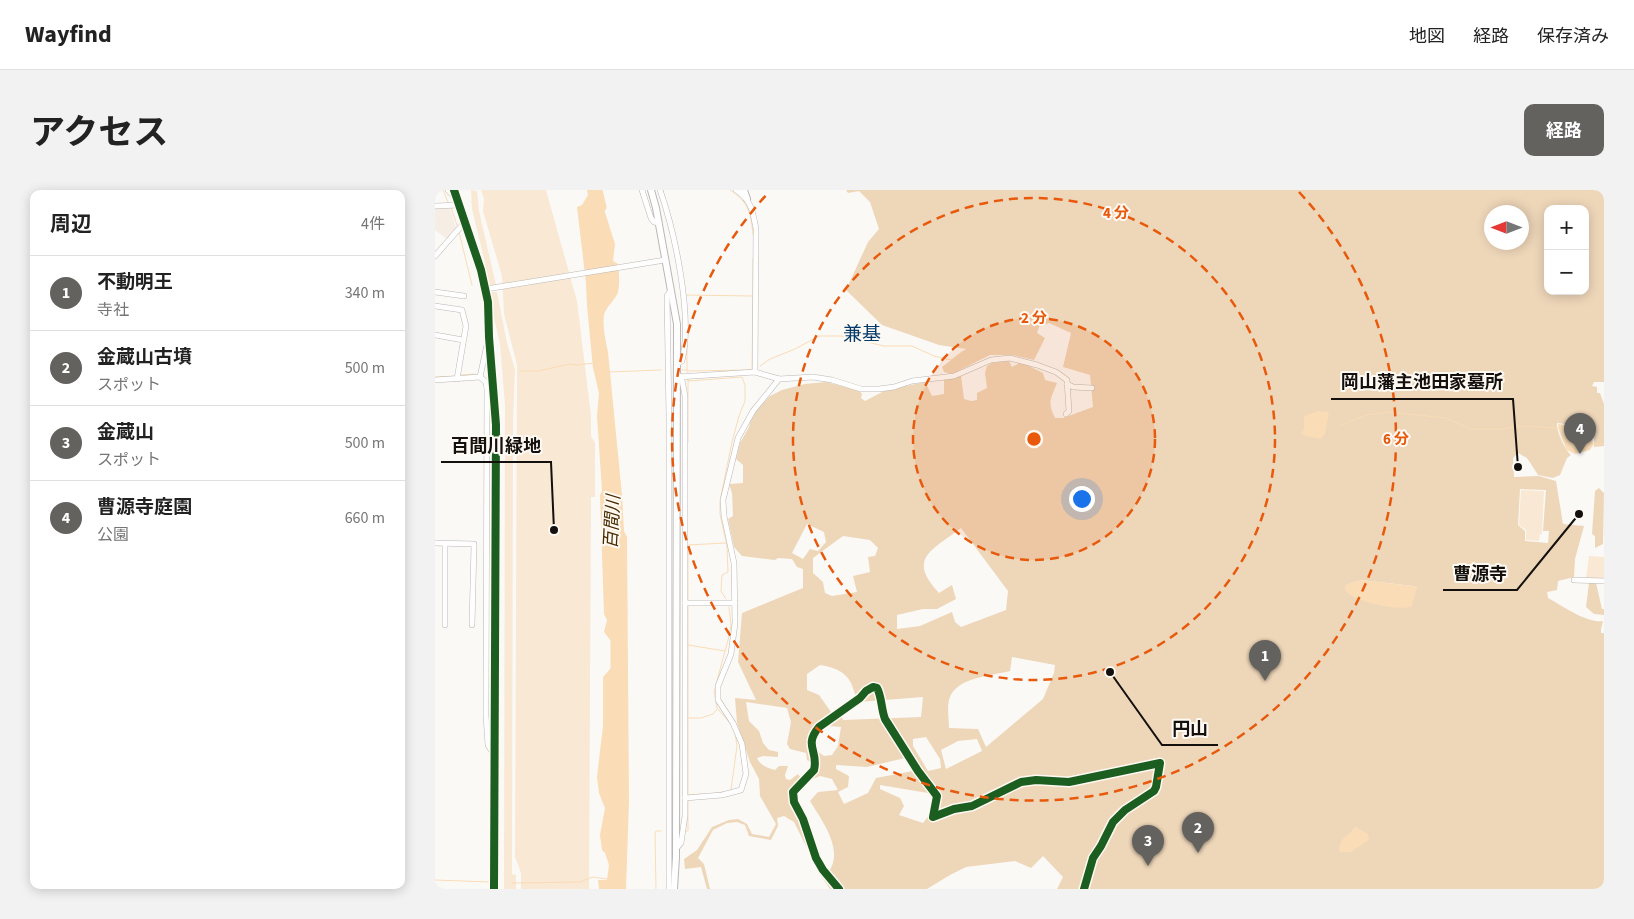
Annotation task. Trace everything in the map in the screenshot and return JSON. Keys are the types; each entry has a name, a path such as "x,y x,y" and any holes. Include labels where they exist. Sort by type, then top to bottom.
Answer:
{"street":[{"path":"448,190 458,203"},
{"path":"454,190 458,203 460,227 488,289 495,425 493,888"},
{"path":"642,190 651,218 654,222 659,223"},
{"path":"651,190 659,223 662,261 671,290 677,324 677,364 679,376 676,849 674,889"},
{"path":"660,190 675,243 684,305 685,351 682,361 677,364"},
{"path":"736,190 747,199"},
{"path":"743,190 753,211 756,229 755,372"},
{"path":"435,206 458,203"},
{"path":"435,256 460,227"},
{"path":"488,289 662,261"},
{"path":"669,889 669,417 667,296 671,290"},
{"path":"435,292 464,296"},
{"path":"435,306 462,310 466,326 457,376"},
{"path":"435,335 463,340"},
{"path":"480,377 489,337"},
{"path":"679,376 755,372 779,379 813,377 832,380 861,389 879,389 894,387 912,381 954,376 991,360 1010,358 1056,372 1067,380 1069,411 1066,414"},
{"path":"435,380 457,376 480,377 486,382 487,388 486,715 488,745 494,755"},
{"path":"676,849 681,843 687,798 685,396 683,380 679,376"},
{"path":"687,798 730,794 741,790 743,787 745,774 742,744 733,723 719,700 718,693 718,686 731,654 735,623 733,553 724,516 725,494 738,438 753,411 779,379"},
{"path":"487,388 492,381"},
{"path":"1067,384 1073,387 1091,388"},
{"path":"435,543 474,544 472,624"},
{"path":"445,544 445,624"},
{"path":"1574,580 1604,581"},
{"path":"687,603 735,603"},
{"path":"839,889 823,870 816,858 803,819 794,802 793,792 815,770 816,765 811,738 814,733 819,727 873,687 879,691 881,710 885,719 918,771 937,796 933,817 954,809 972,806 1021,782 1036,780 1069,782 1160,763 1158,780 1154,791 1125,810 1113,822 1093,858 1084,889"}],"shaded area":[{"path":"471,190 477,191 479,211 496,285 491,286 487,284 485,263 472,209"},
{"path":"481,190 546,190 577,301 591,416 591,436 595,443 595,497 591,497 589,889 521,889 521,873 515,857 517,365 504,314 502,276 483,211 484,199"},
{"path":"846,190 1604,190 1604,382 1594,382 1592,386 1597,387 1597,393 1600,393 1604,404 1604,446 1594,447 1594,438 1592,436 1574,434 1565,424 1557,423 1561,440 1571,455 1567,458 1560,475 1553,478 1538,475 1527,458 1518,453 1513,458 1514,477 1539,476 1556,481 1563,524 1584,526 1575,559 1574,577 1558,581 1557,590 1547,592 1548,598 1575,613 1590,620 1603,621 1601,633 1604,633 1604,889 1057,889 1063,877 1043,856 1031,868 1015,861 966,867 927,889 830,889 821,876 794,822 784,816 777,818 778,826 771,840 749,836 745,825 737,822 727,823 713,830 698,858 704,864 710,889 707,889 701,867 685,869 684,859 697,850 712,827 729,820 738,819 747,824 752,834 769,837 776,824 760,796 759,779 750,762 737,723 735,698 756,700 738,662 742,613 803,588 803,569 797,567 792,559 778,558 775,560 742,556 734,547 728,519 733,516 732,493 729,484 743,483 743,465 736,459 740,443 759,407 770,396 782,390 805,384 826,382 859,390 862,394 861,398 865,401 886,390 925,382 932,396 944,394 944,380 961,375 964,399 977,400 977,393 987,388 985,373 987,366 992,363 1009,361 1012,367 1021,362 1043,373 1045,380 1057,383 1051,404 1055,418 1063,418 1093,407 1090,375 1063,367 1071,333 1049,323 1039,327 1037,333 1045,338 1034,360 1012,355 990,355 952,374 944,372 942,367 966,349 939,345 882,325 846,290 868,242 879,229 870,202 859,191 848,193","holes":["1520,489 1546,490 1543,531 1549,531 1548,543 1525,541 1525,531 1518,525","807,524 824,532 826,542 818,551 810,549 803,559 792,553","961,528 1008,591 1006,610 961,627 955,622 952,612 920,626 897,629 897,615 923,609 937,609 956,599 952,585 939,593 929,581 924,563 933,549","843,536 870,540 878,548 875,556 868,557 870,572 853,576 857,592 832,596 825,593 823,582 813,573 813,558","1361,580 1417,588 1397,607 1381,605 1346,585","1012,657 1055,665 1054,673 1043,699 986,747 978,729 949,728 948,703 958,686 975,679 1010,671","820,665 834,668 845,675 851,683 859,702 923,697 921,717 843,720 841,714 831,712 819,695 807,690 807,674","746,702 787,708 791,722 787,744 790,749 806,753 807,760 812,763 807,773 801,778 798,774 790,780 786,779 785,775 788,766 779,766 775,770 760,763 757,758 763,756 778,757 778,752 769,750 763,743 759,731 749,721","829,726 841,727 838,746 832,755 824,756 816,748 814,740 819,732","926,737 940,759 941,768 928,771 913,746 913,739","977,739 982,751 946,769 941,750 958,741","905,758 913,771 876,778 868,793 844,804 838,792 848,787 849,776 836,769 836,765 867,767","820,776 832,779 838,790 818,792 810,801 830,836 833,845 833,864 828,873 817,858 794,799 801,786","880,785 928,793 933,797 930,814 923,823 899,815 904,806 900,798 880,789","1356,827 1362,843 1351,852 1340,852 1343,840"]},
{"path":"449,207 456,228 447,239 435,230 435,208"},
{"path":"492,292 497,292 507,343 515,369 513,421 512,874 516,875 516,889 504,889 505,405 500,344 489,296"},
{"path":"1599,488 1604,493 1603,544 1595,548 1595,536 1592,534 1595,491"},
{"path":"1521,490 1544,491 1542,534 1540,534 1539,541 1526,540 1526,530 1519,525"},
{"path":"1589,556 1604,557 1604,579 1586,578"},
{"path":"1589,583 1596,583 1604,615 1594,614 1586,607"}],"water":[{"path":"587,190 598,190 615,244 613,261 618,264 619,275 618,292 605,312 603,321 608,352 624,531 627,537 629,801 626,889 599,889 598,880 607,880 609,865 602,850 600,835 605,808 599,793 597,777 603,726 603,677 619,659 619,651 604,632 607,620 604,614 600,495 602,491 597,416 599,393 593,368 577,207 582,205 588,195"},
{"path":"1318,411 1329,412 1325,434 1321,439 1305,436 1301,433 1304,430 1304,416"},
{"path":"1558,424 1565,425 1568,434 1573,437 1592,436 1593,445 1590,450 1575,454 1567,450"},
{"path":"1361,580 1417,588 1412,606 1399,608 1379,605 1351,596 1345,590 1345,585"},
{"path":"1356,827 1368,834 1369,840 1351,852 1340,852 1341,841"}],"waterway":[{"path":"443,190 448,202"},
{"name":"百間川","path":"598,190 602,207"},
{"path":"663,190 665,199"},
{"path":"730,190 741,199 748,209 753,235"},
{"path":"451,208 458,228"},
{"path":"670,214 682,267"},
{"path":"459,232 472,285"},
{"path":"753,259 753,295"},
{"path":"685,295 753,296 752,370"},
{"path":"760,366 770,359 795,349 819,336 841,336 884,346 912,346 934,356 951,360 963,351"},
{"path":"687,345 687,372"},
{"path":"520,371 538,371 570,364 594,363"},
{"path":"609,372 661,370"},
{"path":"682,370 687,370"},
{"path":"688,371 752,370"},
{"path":"461,375 474,374"},
{"path":"435,377 457,376"},
{"path":"688,381 742,377 745,385 745,401 732,442 720,501 720,514 727,546 728,572 722,575 721,591 726,599"},
{"path":"688,379 688,442"},
{"path":"1341,425 1367,415 1389,412 1446,418 1471,429 1502,429 1518,426 1559,428"},
{"path":"1593,444 1604,444"},
{"path":"687,545 726,543"},
{"path":"688,546 688,602"},
{"path":"688,606 688,797"},
{"path":"729,607 731,625 714,692 717,708 730,723"},
{"name":"百間川","path":"615,634 615,674"},
{"path":"688,645 725,651"},
{"path":"688,718 701,718 713,714 717,709"},
{"path":"731,790 737,746 735,733"},
{"path":"716,793 724,792"},
{"path":"689,795 702,794"},
{"path":"686,831 688,831 688,801"},
{"path":"656,889 655,833 656,831 661,831"},
{"path":"512,883 580,882 592,877 607,879"},
{"path":"435,880 490,882"}],"cycle path":[{"path":"454,190 481,270 488,302 496,425 494,889"},
{"path":"839,889 823,870 816,858 803,819 794,802 793,792 814,770 815,758 812,739 819,727 873,687 877,688 879,692 885,719 918,771 937,796 933,817 954,809 972,806 1021,782 1036,780 1069,782 1160,763 1154,791 1125,810 1113,822 1093,858 1084,889"}],"place":[{"name":"曹源寺庭園","path":"1580,454"},
{"name":"岡山藩主池田家墓所","path":"1518,467"},
{"name":"曹源寺","path":"1579,514"},
{"name":"百間川緑地","path":"554,530"},
{"name":"円山","path":"1110,672"},
{"name":"不動明王","path":"1265,681"},
{"name":"金蔵山古墳","path":"1198,853"},
{"name":"金蔵山","path":"1148,866"}],"district":[{"name":"兼基","path":"862,333"}]}
